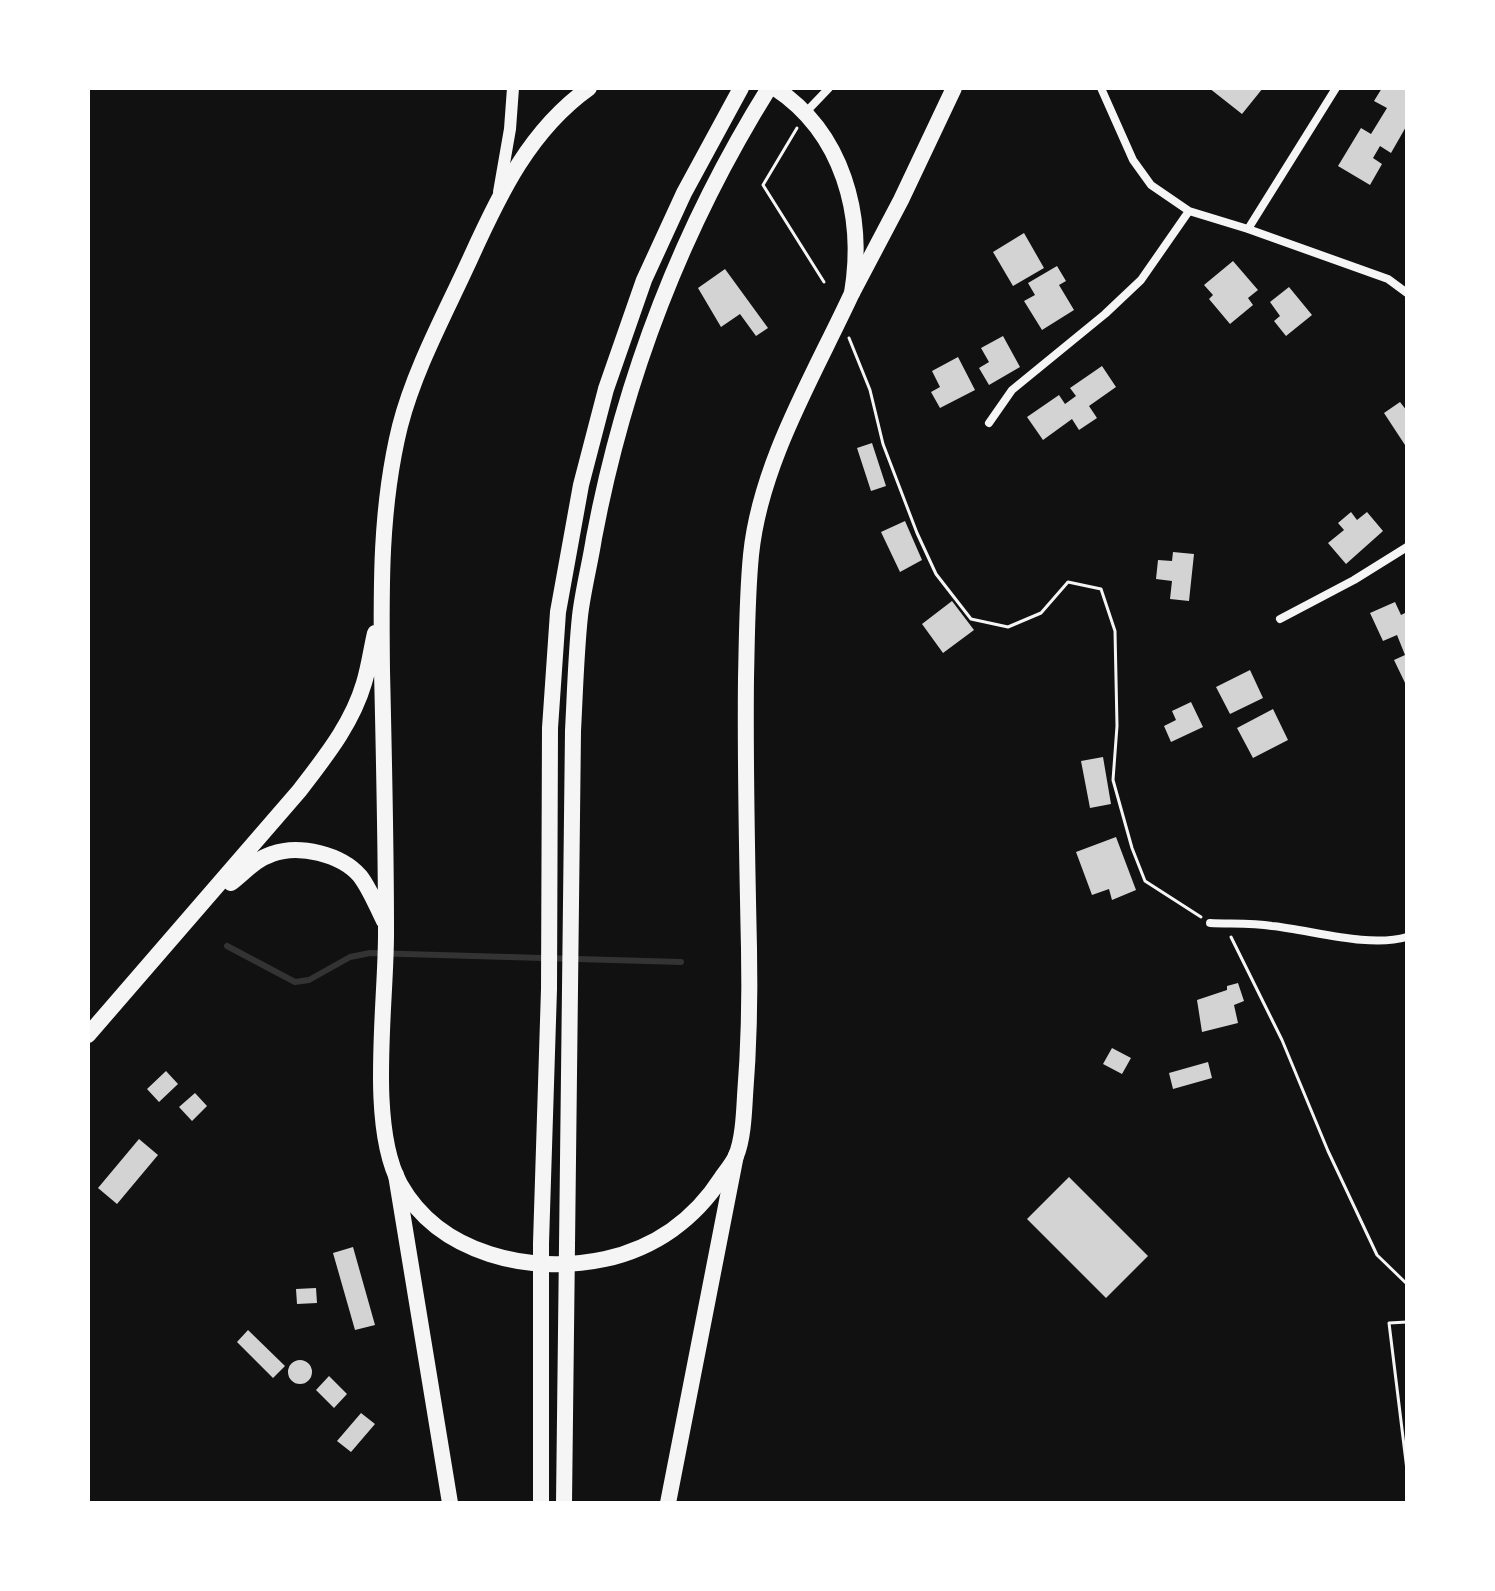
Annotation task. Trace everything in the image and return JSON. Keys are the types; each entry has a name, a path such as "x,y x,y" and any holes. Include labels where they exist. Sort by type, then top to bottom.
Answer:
{"main road":[{"path":"450,1503 396,1175 385,1141 381,1099 386,954 381,604 383,527 392,460 402,417 415,380 497,199 542,131 589,88"},
{"path":"541,1503 541,1243 549,989 551,714 558,612 581,485 606,389 644,280 684,193 741,88"},
{"path":"564,1503 573,731 580,614 603,492 629,396 665,291 704,204 747,124 772,88 806,112 832,147 848,189 855,252 852,293"},
{"path":"668,1503 744,1115 749,1021 745,753 751,551 772,465 852,293 901,200 954,88"},
{"path":"88,1035 300,790 330,750 350,718 364,683 381,604"},
{"path":"209,896 273,853 295,850 321,853 344,863 360,876 386,928"},
{"path":"396,1175 413,1202 432,1222 467,1246 492,1256 528,1263 587,1263 628,1254 661,1238 711,1195 736,1155"}],"street":[{"path":"497,199 508,144 513,88"},
{"path":"806,112 829,88"},
{"path":"1101,88 1133,160 1151,185 1189,211 1407,283"},
{"path":"1248,229 1336,88"},
{"path":"989,423 1012,390 1105,314 1141,280 1189,211"},
{"path":"1388,279 1407,293"},
{"path":"1280,619 1354,580 1407,547"},
{"path":"1210,923 1269,925 1359,939 1398,940 1407,937"}],"path":[{"path":"806,112 763,185 824,282"},
{"path":"848,335 870,390 883,444 917,533 936,574 971,619 1008,627 1041,613 1068,582 1101,589 1115,631 1117,726 1113,780 1132,848 1145,881 1234,938 1377,1255 1407,1284"},
{"path":"1407,1322 1389,1323 1407,1470"}],"building":[{"path":"1209,88 1263,88 1242,114"},
{"path":"1382,88 1407,88 1407,125 1391,153 1380,146 1373,158 1382,164 1370,185 1338,166 1361,128 1371,134 1387,108 1374,101"},
{"path":"1024,233 1044,268 1013,286 993,252"},
{"path":"1233,261 1258,290 1248,298 1253,305 1230,324 1209,299 1213,295 1204,285"},
{"path":"1057,266 1066,281 1059,285 1074,310 1042,330 1024,301 1035,295 1028,283"},
{"path":"725,269 768,328 756,336 740,314 721,327 698,288"},
{"path":"1289,287 1312,315 1286,336 1274,321 1280,316 1270,302"},
{"path":"1003,336 1020,367 989,385 979,368 989,362 981,348"},
{"path":"958,357 975,390 940,408 931,392 940,387 932,371"},
{"path":"1102,366 1116,387 1089,406 1097,418 1079,430 1072,419 1043,440 1027,417 1059,395 1065,404 1076,396 1070,388"},
{"path":"1400,402 1407,411 1405,445 1384,413"},
{"path":"872,443 886,486 871,491 857,448"},
{"path":"1351,512 1357,520 1367,512 1383,531 1346,564 1328,543 1344,530 1338,523"},
{"path":"905,521 922,560 900,572 881,532"},
{"path":"1173,552 1194,554 1189,601 1170,599 1172,581 1156,579 1158,560 1172,561"},
{"path":"952,601 974,630 943,653 922,624"},
{"path":"1395,602 1401,615 1407,612 1407,687 1394,660 1405,655 1397,635 1383,641 1370,613"},
{"path":"1250,670 1263,698 1230,714 1216,687"},
{"path":"1191,702 1203,727 1171,742 1164,726 1176,720 1172,711"},
{"path":"1273,709 1288,740 1253,758 1237,728"},
{"path":"1103,757 1111,804 1090,808 1081,761"},
{"path":"1116,837 1136,890 1112,900 1109,889 1092,895 1076,852"},
{"path":"1238,983 1244,1001 1234,1005 1238,1023 1202,1032 1197,1000"},
{"path":"1112,1048 1131,1058 1122,1074 1103,1064"},
{"path":"1208,1062 1212,1078 1173,1089 1169,1073"},
{"path":"166,1071 178,1084 159,1102 147,1089"},
{"path":"195,1093 207,1106 192,1121 179,1107"},
{"path":"139,1139 158,1155 117,1204 98,1188"},
{"path":"1069,1177 1148,1256 1106,1298 1027,1219"},
{"path":"353,1247 375,1325 355,1330 333,1253"},
{"path":"316,1288 317,1303 297,1304 296,1289"},
{"path":"248,1330 285,1366 273,1378 237,1342"},
{"path":"300,1360 309,1363 312,1372 309,1381 300,1384 291,1381 288,1372 291,1363"},
{"path":"329,1376 347,1394 334,1408 316,1390"},
{"path":"361,1413 375,1424 351,1452 337,1441"}],"waterway":[{"path":"227,946 295,982 309,980 350,957 370,953 681,962"}]}
